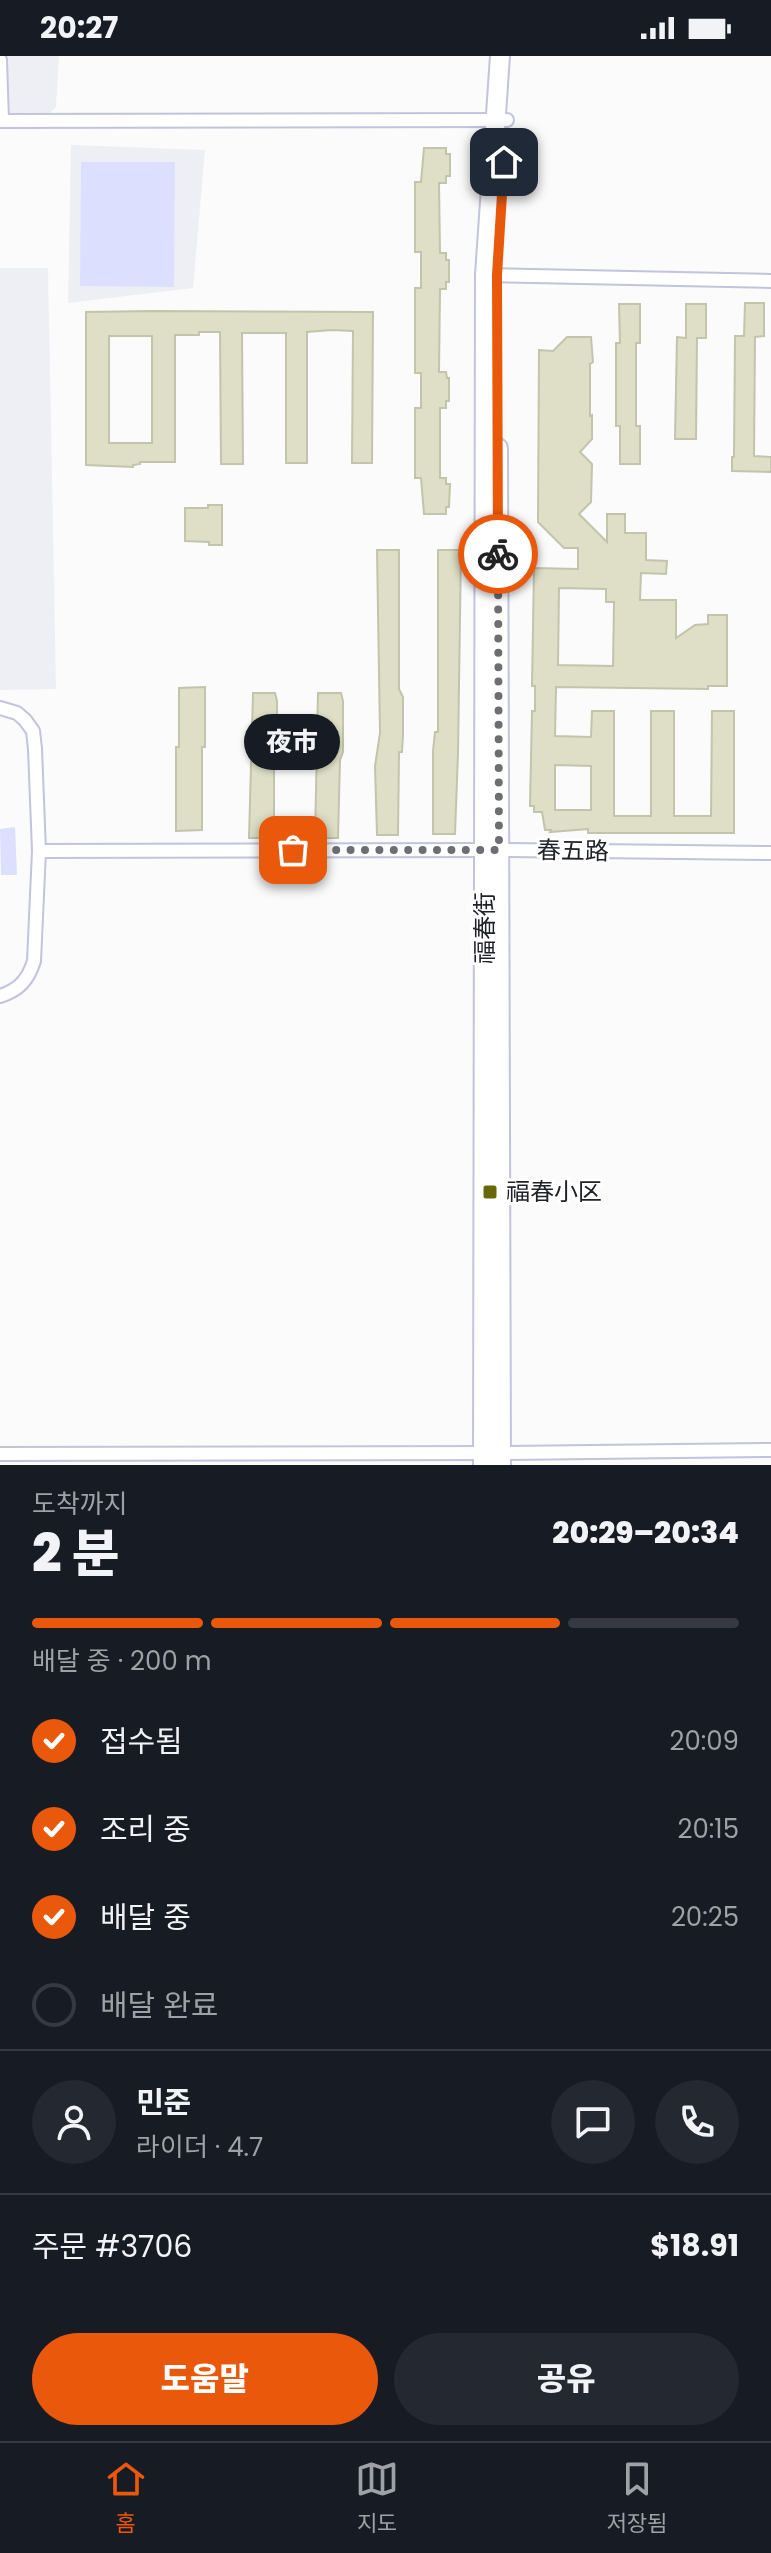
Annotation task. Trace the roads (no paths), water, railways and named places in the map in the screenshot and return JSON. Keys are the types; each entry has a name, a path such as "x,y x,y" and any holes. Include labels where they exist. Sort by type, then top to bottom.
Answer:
{"main road":[{"name":"福春街","path":"492,1459 491,275 501,120 500,56"},
{"name":"福春街","path":"501,120 512,56"}],"street":[{"path":"0,60 1,121 501,120"},
{"path":"491,275 771,281"},
{"path":"0,708 17,713 33,731 39,851 34,961 29,976 17,990 0,996"},
{"name":"春五路","path":"39,851 771,853"},
{"path":"0,1454 492,1459 771,1450"}],"place":[{"name":"夜市","path":"293,850"},
{"name":"福春小区","path":"490,1192"}]}
